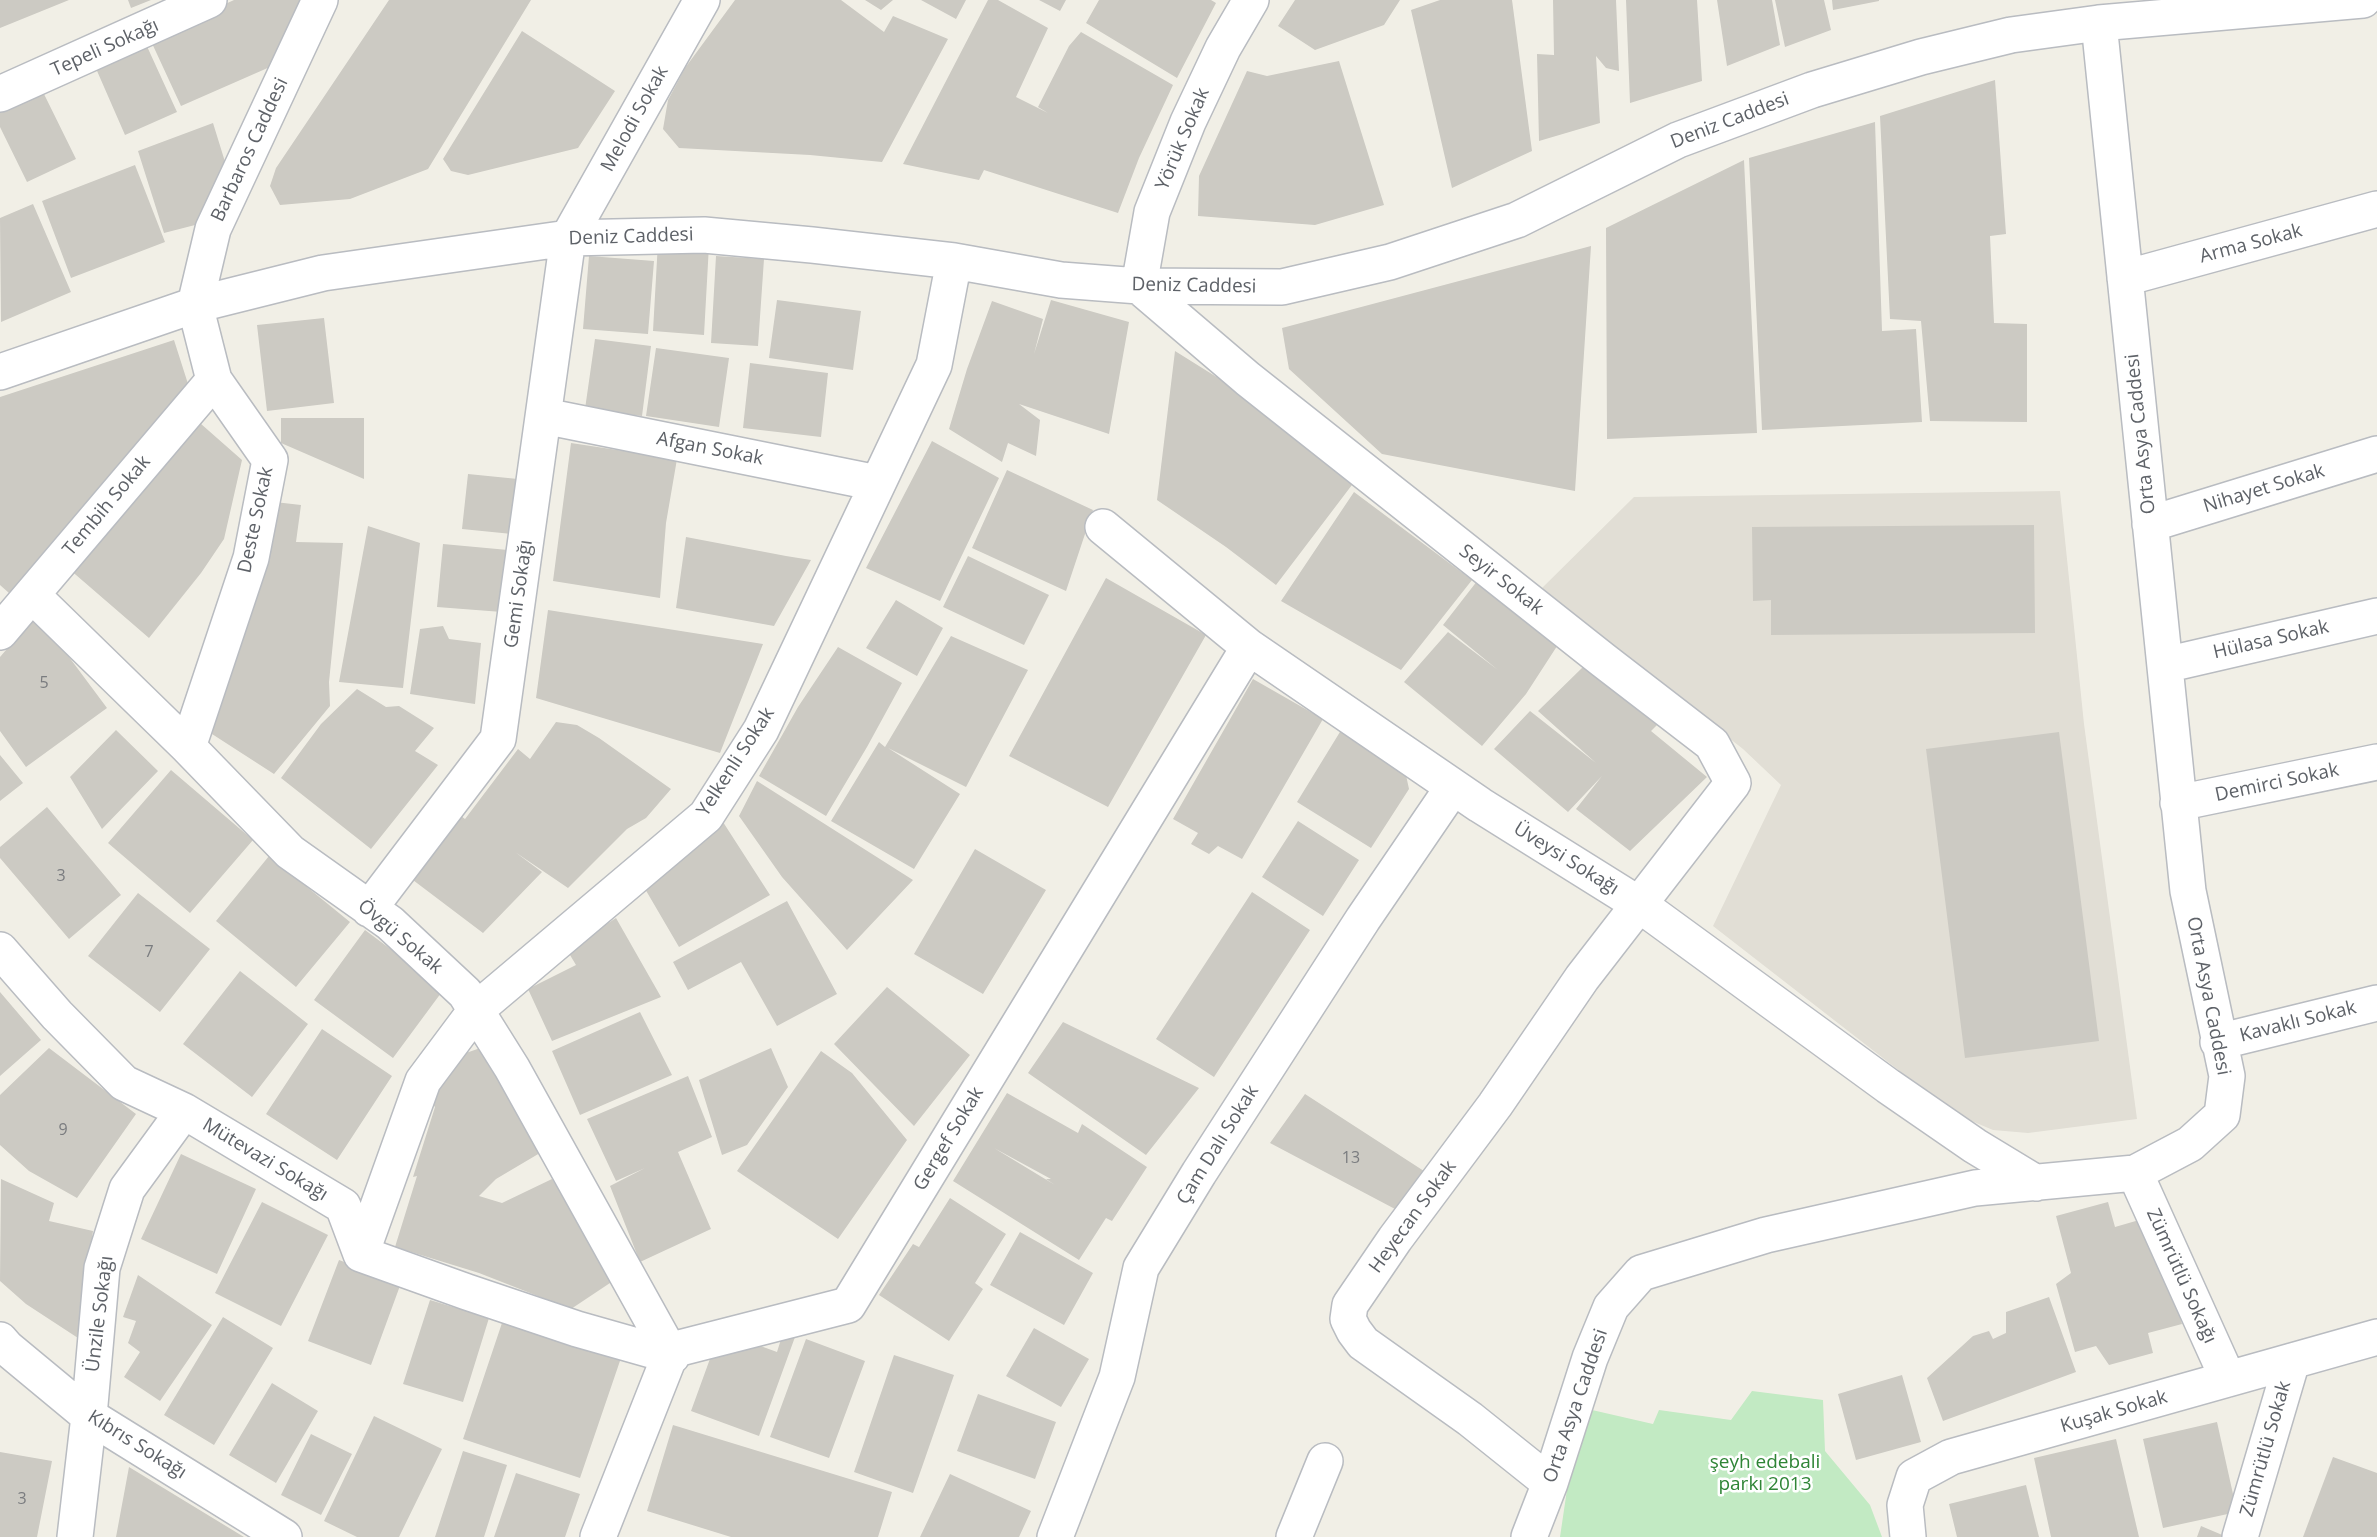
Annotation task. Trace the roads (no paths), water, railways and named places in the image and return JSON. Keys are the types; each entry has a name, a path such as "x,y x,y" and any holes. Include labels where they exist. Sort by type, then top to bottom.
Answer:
{"street":[{"name":"Tepeli Sokağı","path":"0,94 209,0"},
{"name":"Barbaros Caddesi","path":"195,305 213,229 320,0"},
{"name":"Melodi Sokak","path":"568,238 702,0"},
{"name":"Deniz Caddesi","path":"0,372 195,305 323,273 568,238 704,235 812,244 954,261 1061,280 1139,286 1282,287 1390,262 1517,220 1678,140 1812,90 1921,57 2011,34 2233,6 2363,0"},
{"name":"Yörük Sokak","path":"1139,286 1152,212 1188,122 1242,3"},
{"name":"Orta Asya Caddesi","path":"1529,1537 1550,1483 1590,1358 1611,1307 1641,1273 1766,1235 1975,1188 2135,1173 2190,1144 2222,1115 2227,1076 2188,891 2099,23"},
{"name":"Arma Sokak","path":"2125,278 2377,209"},
{"name":"Gemi Sokağı","path":"369,908 498,739 568,238"},
{"name":"Yelkenli Sokak","path":"360,1254 423,1081 476,1010 706,816 761,730 934,365 954,261"},
{"name":"Seyir Sokak","path":"1139,286 1248,379 1712,744 1733,783 1640,905"},
{"name":"Deste Sokak","path":"188,747 250,558 270,460 214,380 195,305"},
{"name":"Tembih Sokak","path":"0,632 214,380"},
{"name":"Afgan Sokak","path":"544,416 877,483"},
{"name":"Nihayet Sokak","path":"2150,524 2377,454"},
{"name":"Üveysi Sokağı","path":"1103,527 1249,647 1453,787 1640,905 1888,1086 1975,1146 2036,1183"},
{"name":"Övgü Sokak","path":"32,594 188,747 290,852 390,923 465,993 519,1079 672,1356"},
{"name":"Hülasa Sokak","path":"2165,664 2377,616"},
{"name":"Gergef Sokak","path":"672,1356 672,1350 848,1305 1249,647"},
{"name":"Demirci Sokak","path":"2178,803 2377,762"},
{"name":"Çam Dalı Sokak","path":"1055,1537 1117,1377 1142,1268 1199,1173 1453,787"},
{"name":"Heyecan Sokak","path":"1550,1483 1470,1419 1363,1343 1353,1331 1348,1319 1350,1305 1395,1239 1495,1105 1582,978 1640,905"},
{"name":"Mütevazi Sokağı","path":"0,950 57,1015 124,1083 184,1111 343,1206 360,1254"},
{"name":"Kavaklı Sokak","path":"2218,1042 2377,1003"},
{"name":"Ünzile Sokağı","path":"75,1537 102,1268 127,1189 184,1111"},
{"name":"Zümrütlü Sokağı","path":"2135,1173 2228,1380"},
{"path":"360,1254 577,1329 672,1356 598,1537"},
{"name":"Kuşak Sokak","path":"1908,1537 1905,1505 1914,1477 1951,1457 2377,1337"},
{"name":"Kıbrıs Sokağı","path":"0,1340 89,1416 284,1537"},
{"name":"Zümrütlü Sokak","path":"2240,1537 2292,1361"},
{"path":"1294,1537 1325,1461"}],"park label":[{"name":"şeyh edebali parkı 2013","path":"1765,1474"}]}
